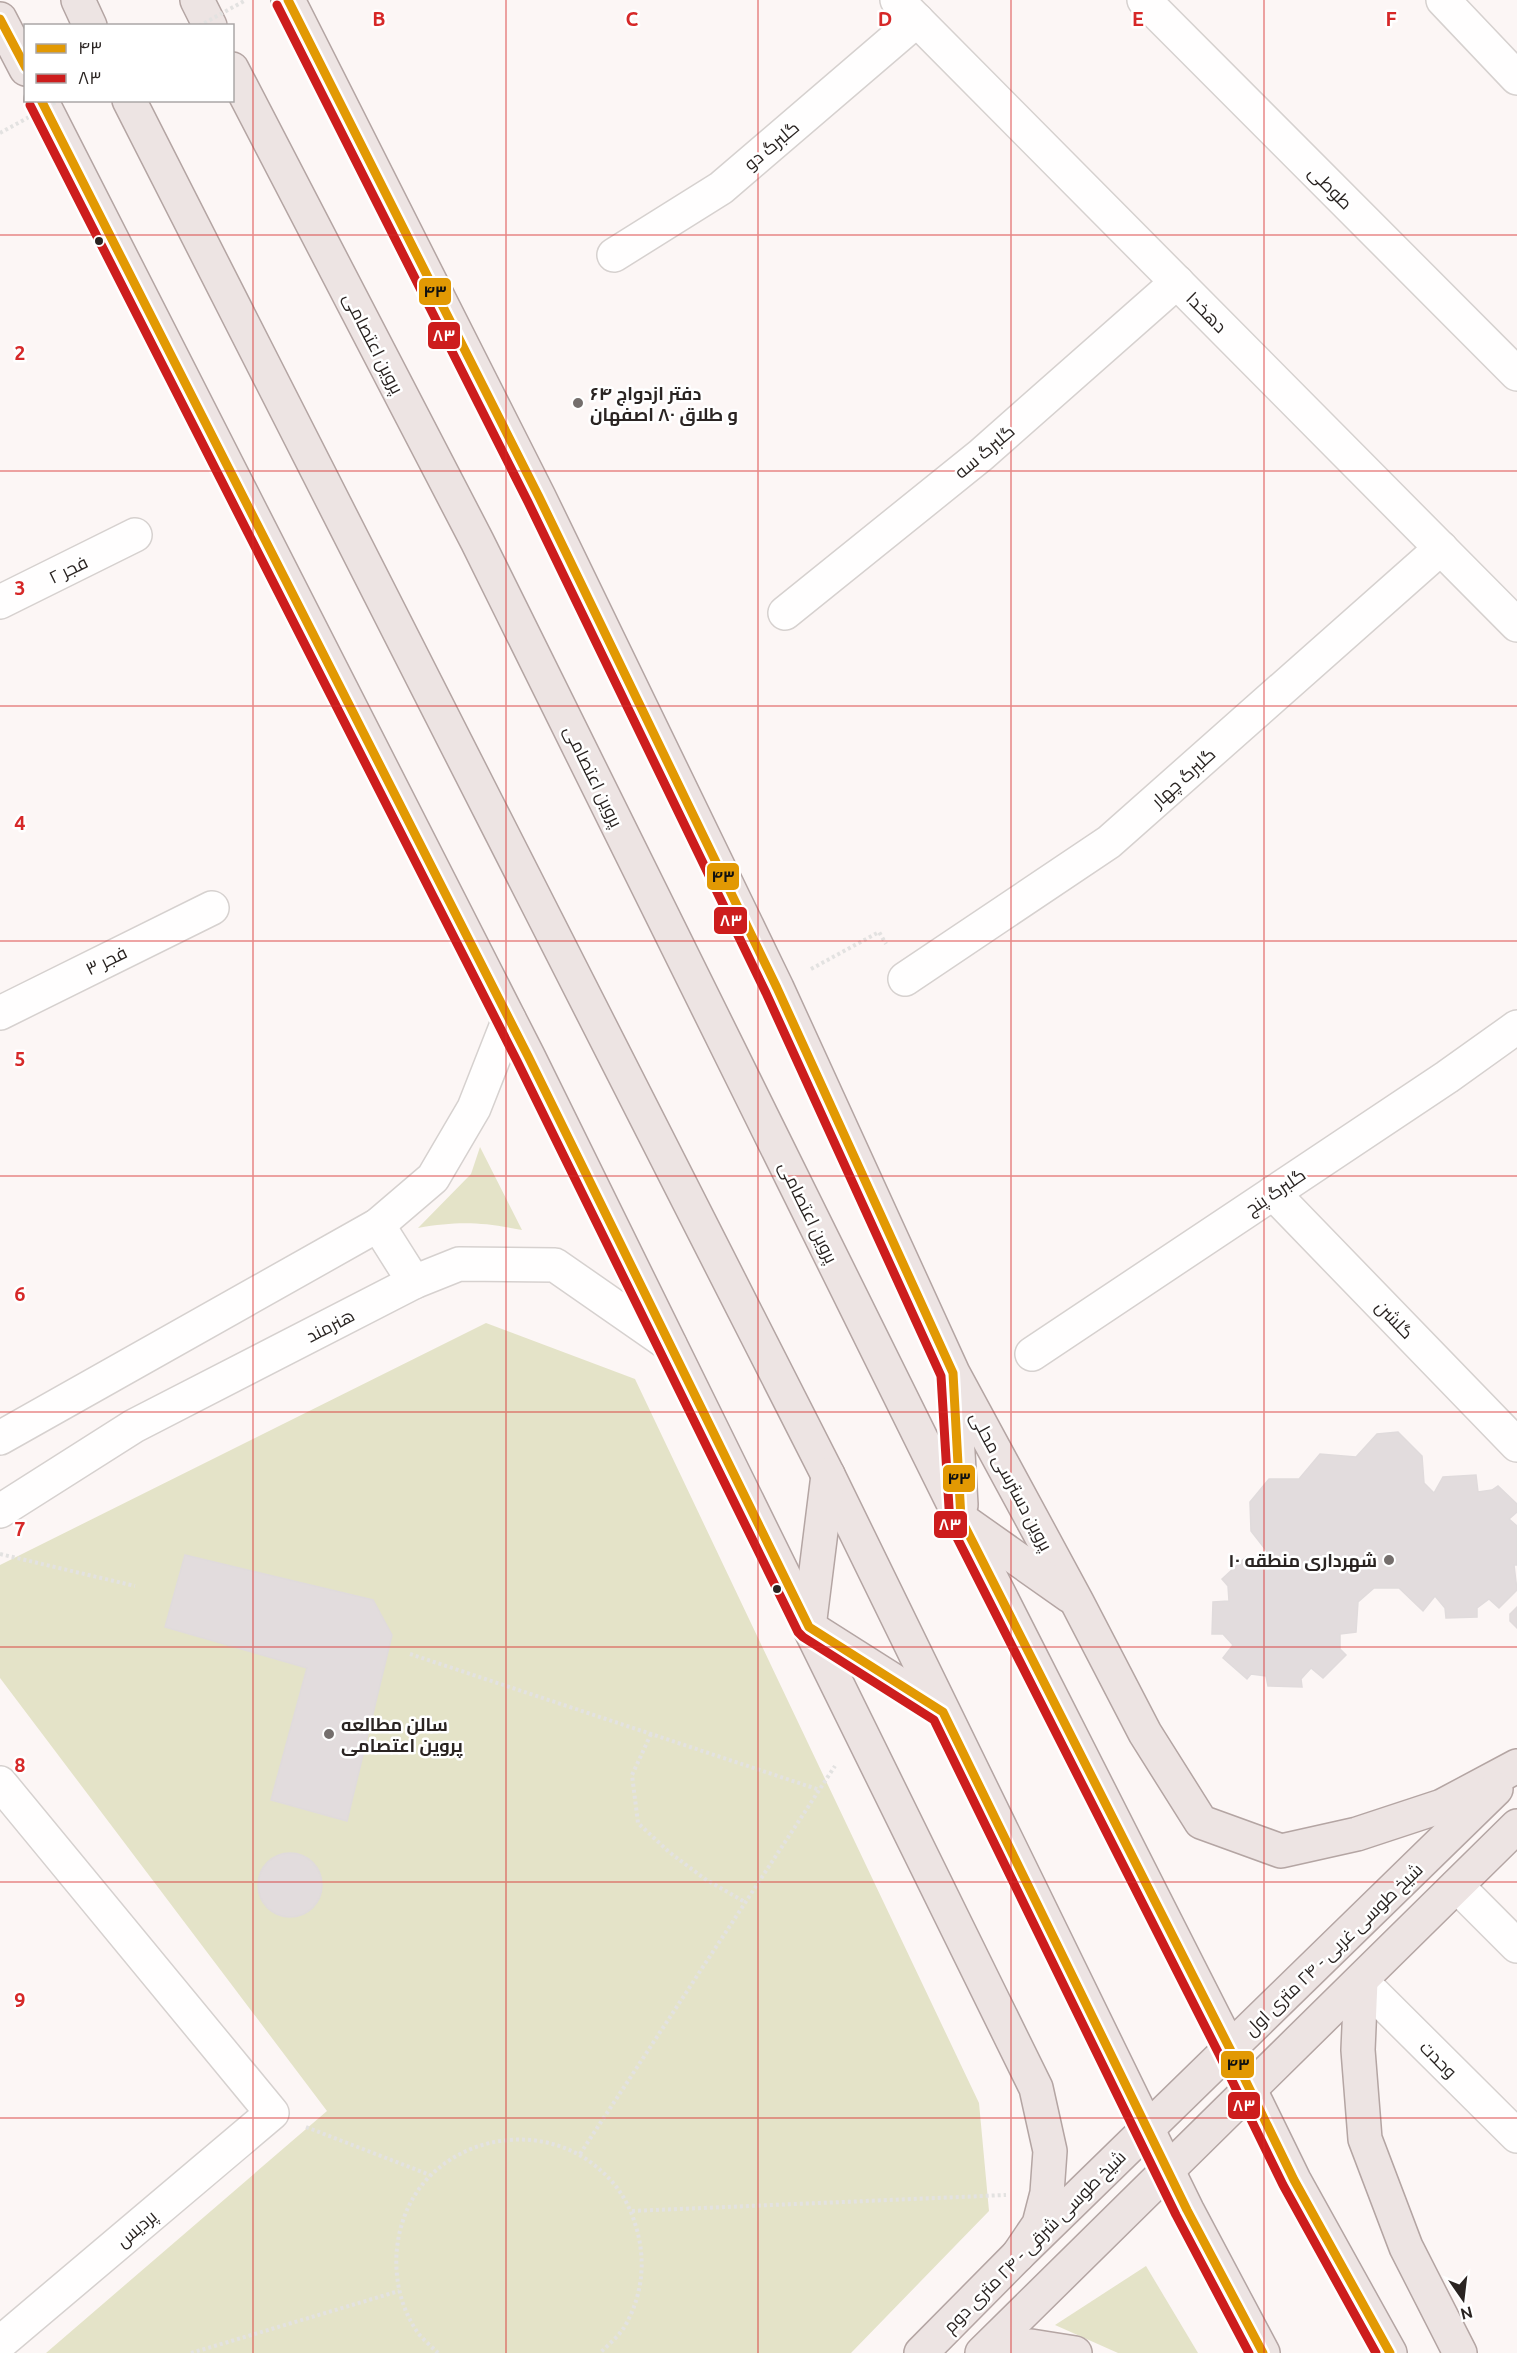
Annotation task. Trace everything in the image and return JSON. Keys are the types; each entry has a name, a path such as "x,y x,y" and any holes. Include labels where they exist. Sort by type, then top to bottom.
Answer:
{"main road":[{"path":"78,0 89,24"},
{"path":"197,0 209,24"},
{"name":"پروین دسترسی محلی","path":"288,0 539,497 777,988 953,1373 1145,1733 1201,1822 1281,1851 1357,1834 1442,1806 1517,1768"},
{"path":"0,19 24,65"},
{"name":"پروین اعتصامی","path":"234,73 477,541 962,1519 1294,2180 1390,2353"},
{"path":"42,102 509,1019 1036,2088 1050,2151 1047,2193 1039,2224 1018,2255"},
{"path":"130,102 828,1475 1168,2171 1263,2353"},
{"path":"953,1373 962,1519 1077,1602"},
{"path":"809,1627 828,1475"},
{"path":"809,1627 943,1712"},
{"name":"شیخ طوسی غربی - ۲۴ متری اول","path":"1148,2129 1517,1768"},
{"path":"982,2353 1517,1826"},
{"path":"1361,1981 1358,2050 1365,2139 1406,2247 1460,2353"},
{"name":"شیخ طوسی شرقی - ۲۴ متری دوم","path":"921,2353 1148,2129"},
{"path":"1008,2353 1031,2346 1075,2353"}],"street":[{"name":"طوطی","path":"1144,0 1517,374"},
{"path":"1443,0 1517,78"},
{"name":"گلبرگ دو","path":"614,255 721,188 908,10"},
{"name":"دهخدا","path":"908,10 1517,625"},
{"name":"گلبرگ سه","path":"785,614 981,455 1177,282"},
{"name":"فجر ۲","path":"0,602 135,535"},
{"name":"گلبرگ چهار","path":"905,979 1109,842 1441,548"},
{"name":"فجر ۳","path":"0,1013 212,908"},
{"path":"0,1438 378,1225 433,1178 474,1108 509,1019"},
{"name":"گلبرگ پنج","path":"1032,1354 1447,1077 1517,1027"},
{"name":"گلشن","path":"1273,1193 1517,1445"},
{"path":"378,1225 414,1282"},
{"name":"هنرمند","path":"0,1511 134,1426 414,1282 459,1264 555,1265 670,1346"},
{"path":"2,1790 272,2113"},
{"path":"1457,1886 1517,1946"},
{"name":"وحدت","path":"1361,1981 1517,2136"},
{"name":"پردیس","path":"0,2343 272,2113"}],"path":[{"path":"203,24 246,0"},
{"path":"0,133 56,102"},
{"path":"777,988 879,932 905,979"},
{"path":"0,1554 135,1586"},
{"path":"410,1654 820,1790"},
{"path":"579,2154 859,1730"},
{"path":"651,1734 632,1775 638,1823 669,1852 705,1879 746,1902"},
{"path":"272,2113 431,2175"},
{"path":"438,2353 416,2330 399,2291 395,2250 407,2209 431,2175 464,2151 502,2139 542,2140 579,2154 611,2178 632,2211 642,2250 640,2290 624,2327 600,2353"},
{"path":"632,2211 1047,2193"},
{"path":"191,2353 399,2291"}],"green space":[{"path":"480,1147 522,1230 470,1223 418,1228 471,1174"},
{"path":"486,1323 635,1379 979,2103 989,2211 851,2353 46,2353 327,2111 0,1678 0,1565"},
{"path":"1146,2266 1198,2353 1118,2353 1055,2325"}],"building":[{"name":"شهرداری منطقه ۱۰","path":"1398,1432 1422,1456 1424,1483 1434,1493 1443,1477 1476,1475 1478,1492 1492,1490 1498,1486 1517,1504 1517,1512 1509,1519 1517,1526 1517,1565 1514,1565 1517,1590 1499,1608 1489,1599 1477,1608 1477,1617 1446,1618 1445,1608 1435,1596 1423,1611 1399,1588 1374,1588 1358,1602 1356,1632 1340,1634 1340,1649 1346,1655 1323,1678 1311,1668 1301,1679 1302,1687 1268,1686 1266,1676 1251,1674 1247,1679 1223,1658 1233,1645 1223,1634 1212,1634 1213,1602 1229,1601 1228,1586 1222,1579 1246,1557 1256,1564 1269,1554 1251,1531 1250,1502 1269,1479 1299,1479 1320,1454 1356,1457 1377,1434"},
{"name":"سالن مطالعه پروین اعتصامی","path":"185,1555 373,1600 392,1635 347,1821 271,1800 307,1668 165,1627"},
{"path":"1517,1607 1517,1628 1510,1621 1510,1614"},
{"path":"290,1853 308,1859 316,1867 322,1885 316,1903 308,1911 290,1917 272,1911 264,1903 258,1885 264,1867 272,1859"}],"transit line":[{"name":"۴۳","path":"288,0 539,497 777,988 953,1373 961,1519 1294,2180 1390,2353"},
{"name":"۸۳","path":"277,5 528,502 766,993 941,1376 950,1524 1283,2185 1376,2353"},
{"name":"۴۳","path":"0,19 24,64"},
{"name":"۴۳","path":"42,102 528,1056 809,1627 943,1712 1187,2210 1263,2353"},
{"name":"۸۳","path":"30,105 517,1061 798,1632 934,1720 1176,2215 1249,2353"}],"place":[{"name":"دفتر ازدواج ۶۴ و طلاق ۸۰ اصفهان","path":"578,403"},
{"name":"شهرداری منطقه ۱۰","path":"1389,1560"},
{"name":"سالن مطالعه پروین اعتصامی","path":"329,1734"}]}
